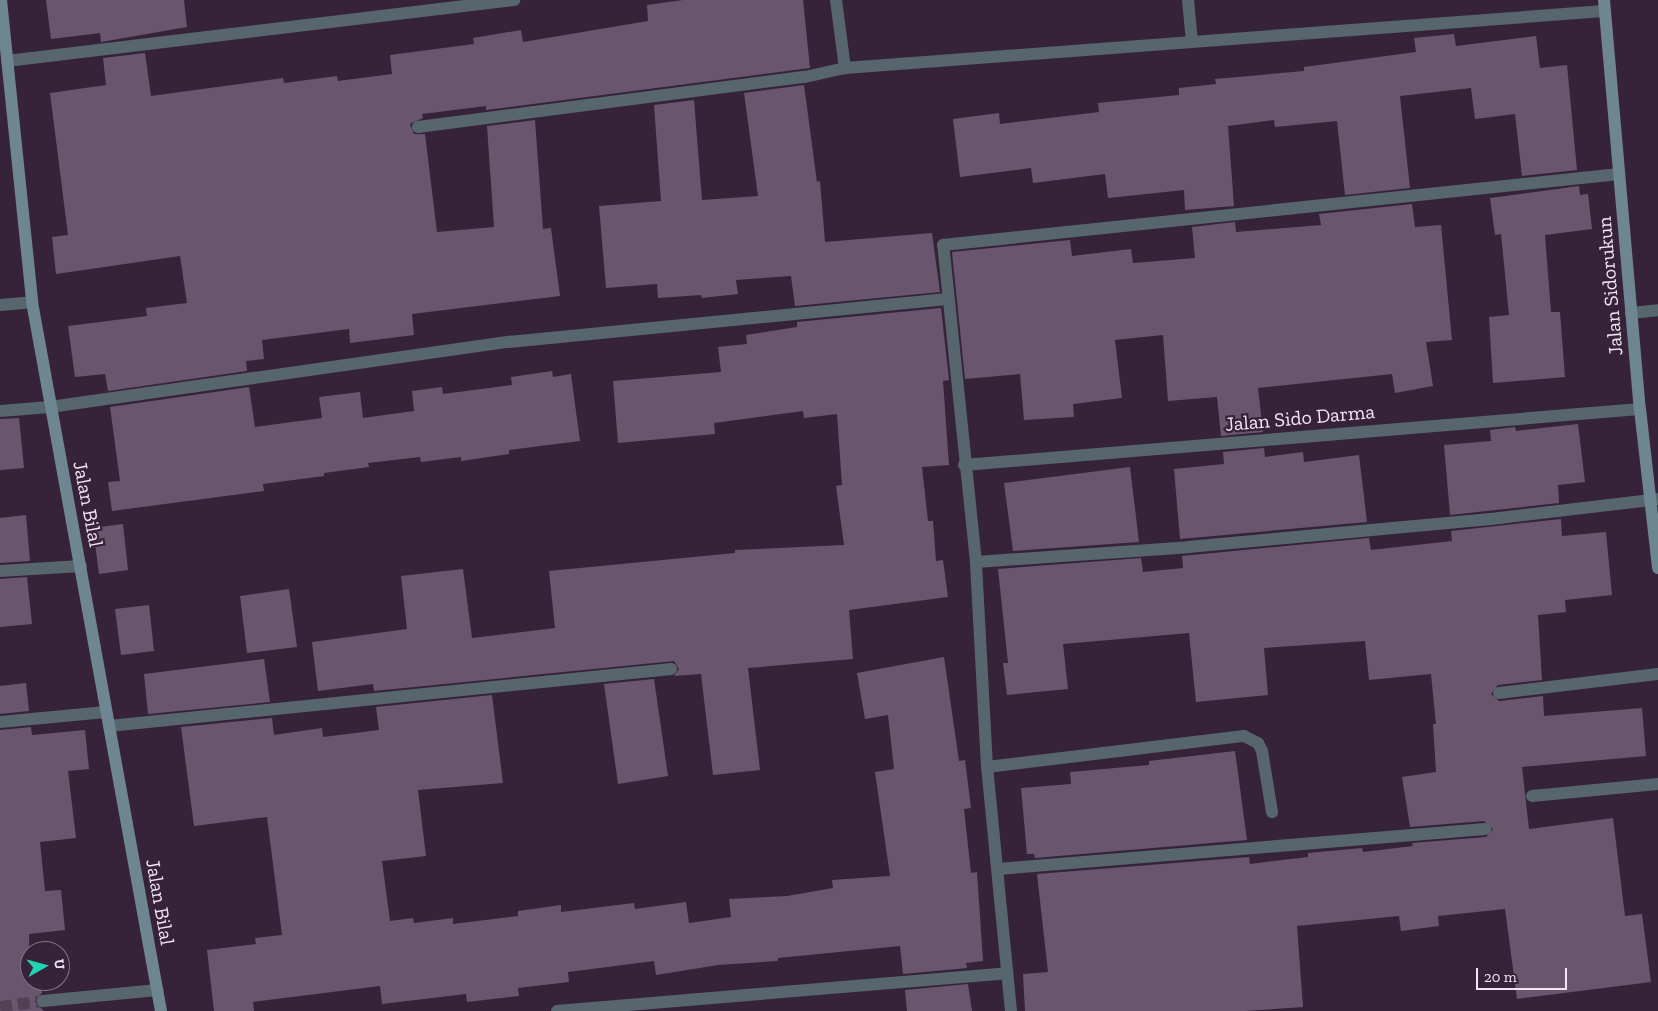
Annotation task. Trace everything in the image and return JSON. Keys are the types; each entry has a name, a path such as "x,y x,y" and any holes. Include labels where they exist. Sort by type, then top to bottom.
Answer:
{"main road":[{"name":"Jalan Bilal","path":"1,4 8,61 5,91 32,302 161,1011"},
{"name":"Jalan Sidorukun","path":"1604,6 1640,409 1655,499 1658,568"}],"street":[{"path":"8,61 514,0"},
{"path":"836,0 845,68"},
{"path":"1188,0 1192,42"},
{"path":"418,127 805,77 845,68 1192,42 1604,6"},
{"path":"1011,1011 988,767 976,562 964,465 943,245 1619,174"},
{"path":"0,411 50,407 509,342 947,299"},
{"path":"0,305 32,302"},
{"path":"1631,312 1658,310"},
{"name":"Jalan Sido Darma","path":"964,465 1640,409"},
{"path":"976,562 1217,545 1491,519 1655,499"},
{"path":"0,571 80,566"},
{"path":"109,726 671,670"},
{"path":"1499,693 1658,674"},
{"path":"0,722 106,712"},
{"path":"988,767 1244,736 1258,743 1262,751 1272,812"},
{"path":"1532,796 1658,784"},
{"path":"998,870 1485,828"},
{"path":"557,1011 1007,973"},
{"path":"43,1001 157,990"}],"building":[{"path":"46,0 184,0 187,27 101,42 100,33 51,39"},
{"path":"683,0 803,0 810,68 486,110 486,106 422,114 423,118 410,124 414,134 425,134 437,232 494,227 487,126 535,120 543,229 551,228 560,296 412,314 414,335 350,343 349,329 262,340 264,359 246,361 247,371 108,391 105,374 75,377 68,326 147,316 146,308 187,303 180,256 56,274 52,237 68,235 50,93 106,85 103,58 145,53 151,96 283,78 284,83 337,76 338,81 392,74 390,55 474,44 473,38 521,30 523,42 648,21 647,5"},
{"path":"1454,34 1456,46 1536,36 1540,68 1567,65 1577,170 1522,176 1515,114 1475,119 1471,88 1400,96 1410,188 1345,195 1337,121 1275,127 1274,120 1228,126 1234,206 1185,210 1184,190 1108,198 1105,174 1033,183 1031,168 960,177 953,119 999,113 1000,124 1099,112 1098,103 1179,95 1179,88 1216,84 1215,79 1304,71 1304,67 1416,52 1414,38"},
{"path":"804,85 817,182 820,181 825,242 932,233 940,292 795,306 791,276 736,280 738,294 702,298 701,295 658,298 657,284 606,288 599,206 661,201 654,105 694,100 702,200 758,196 744,93"},
{"path":"1579,186 1580,195 1588,194 1592,229 1545,235 1551,312 1560,312 1565,377 1493,383 1489,317 1509,315 1501,234 1495,235 1490,198"},
{"path":"1412,204 1415,227 1441,225 1452,340 1426,342 1433,386 1395,393 1392,374 1258,388 1263,432 1221,436 1217,397 1168,401 1163,335 1115,340 1122,398 1073,404 1074,417 1024,420 1020,374 965,379 952,252 1070,240 1072,256 1131,249 1133,263 1195,258 1192,227 1235,222 1236,232 1321,225 1319,214"},
{"path":"941,308 949,380 943,381 949,465 922,467 928,521 933,521 936,561 943,560 948,597 849,610 853,659 748,668 760,770 713,775 701,674 674,676 679,669 674,661 374,691 373,684 318,691 312,642 407,629 401,576 463,569 472,638 555,628 549,571 735,553 735,550 844,545 836,486 842,485 837,414 804,418 803,411 714,423 715,434 618,443 613,381 721,372 718,347 747,344 746,335 797,327 797,322"},
{"path":"552,371 553,377 571,374 580,441 509,450 509,454 461,461 461,457 421,462 420,457 368,463 369,467 324,473 324,476 263,484 264,491 112,511 108,482 120,481 110,407 249,387 255,427 322,418 319,397 360,392 363,418 414,411 412,391 442,387 443,394 512,385 511,377"},
{"path":"19,418 24,468 0,470 0,419"},
{"path":"1578,424 1585,482 1558,485 1559,503 1450,515 1444,445 1491,441 1490,430 1515,427 1516,431"},
{"path":"1264,448 1265,457 1303,452 1304,462 1359,455 1367,522 1180,539 1174,469 1224,464 1223,452"},
{"path":"1130,467 1139,542 1013,551 1004,483"},
{"path":"26,515 30,561 0,563 0,518"},
{"path":"1561,519 1562,536 1606,532 1612,595 1565,600 1566,612 1538,615 1542,680 1498,685 1491,694 1499,701 1543,696 1544,716 1642,708 1646,756 1522,767 1529,829 1613,818 1625,916 1642,914 1651,982 1517,999 1505,909 1438,916 1439,926 1401,931 1399,916 1297,926 1303,1007 1245,1011 1025,1011 1023,974 1048,972 1037,874 1249,857 1250,864 1308,857 1308,853 1362,848 1363,852 1413,846 1412,843 1486,837 1493,829 1484,821 1410,827 1402,777 1436,772 1433,724 1436,724 1431,674 1369,680 1365,641 1264,648 1268,695 1196,702 1189,633 1063,644 1068,689 1007,695 1003,663 1008,663 998,569 1141,558 1143,572 1183,568 1182,556 1369,538 1371,550 1452,541 1451,531"},
{"path":"123,524 128,570 99,574 93,528"},
{"path":"27,577 32,624 0,627 0,579"},
{"path":"289,589 297,647 247,653 240,596"},
{"path":"149,605 154,651 121,655 115,609"},
{"path":"944,657 959,761 965,760 971,808 964,809 971,873 977,872 983,961 966,963 967,968 903,974 900,946 778,958 778,961 718,965 656,975 654,961 568,972 569,982 518,988 519,996 467,1002 466,994 382,1004 380,986 253,1002 254,1011 214,1011 207,950 256,944 255,938 282,935 267,817 194,826 181,727 272,718 274,735 322,728 323,737 379,730 376,707 492,695 503,783 418,790 426,856 382,861 390,921 413,918 414,923 453,918 453,924 518,916 518,911 561,905 561,912 634,903 635,909 686,902 689,923 731,917 729,899 787,896 833,888 832,880 890,876 875,772 894,769 888,715 865,719 857,673"},
{"path":"264,659 270,702 148,714 144,674"},
{"path":"654,679 668,776 618,784 604,684"},
{"path":"26,683 29,711 0,714 0,686"},
{"path":"31,727 32,735 85,730 89,769 68,771 76,838 40,842 45,891 61,890 65,930 29,934 29,941 20,941 20,991 42,991 35,1002 44,1011 0,1011 0,730"},
{"path":"1235,751 1247,840 1035,858 1034,854 1027,854 1021,788 1071,784 1070,772 1149,765 1149,761"},
{"path":"968,984 972,1011 907,1011 905,990"}],"tunnel":[{"path":"0,1007 43,1001"}]}
